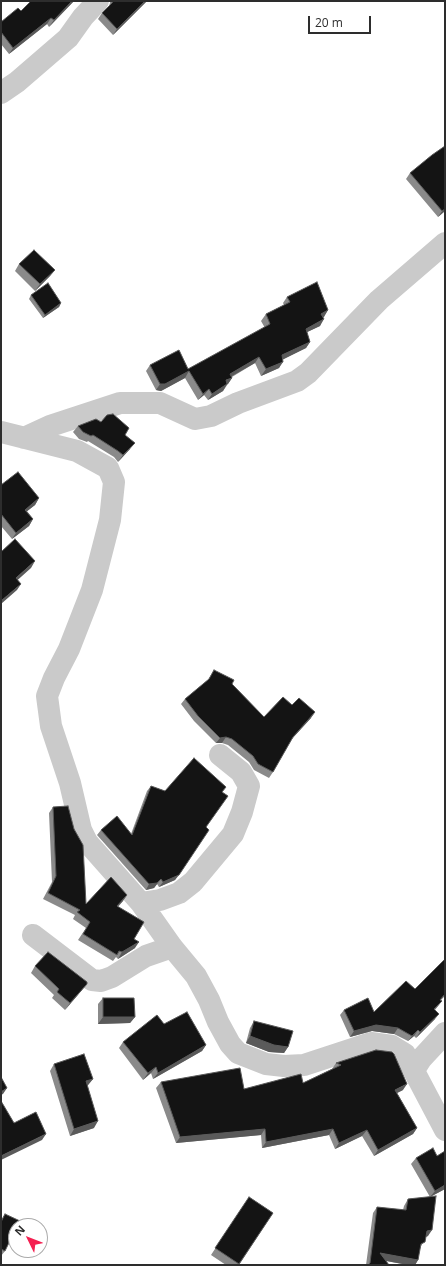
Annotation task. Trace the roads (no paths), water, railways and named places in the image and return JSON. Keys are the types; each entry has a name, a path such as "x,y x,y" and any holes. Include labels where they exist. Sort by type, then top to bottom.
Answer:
{"street":[{"path":"1,92 17,82 68,38 83,17 98,1"},
{"path":"24,438 50,426 120,403 160,403 195,418 211,416 238,403 297,381 308,372 379,300 445,243"},
{"path":"1,432 77,451 108,468 114,482 110,520 92,590 69,649 54,678 47,696 51,726 70,782 80,830 87,842 141,903 172,947 196,976 230,1044 238,1053 246,1058 278,1066 304,1065 371,1043 392,1046 404,1054 414,1070 445,1130"},
{"path":"141,903 160,900 179,894 193,882 233,834 242,812 249,786 241,772 220,755"},
{"path":"33,935 92,980 101,981 112,977 146,956 172,947"},
{"path":"414,1070 421,1059 445,1033"}]}
